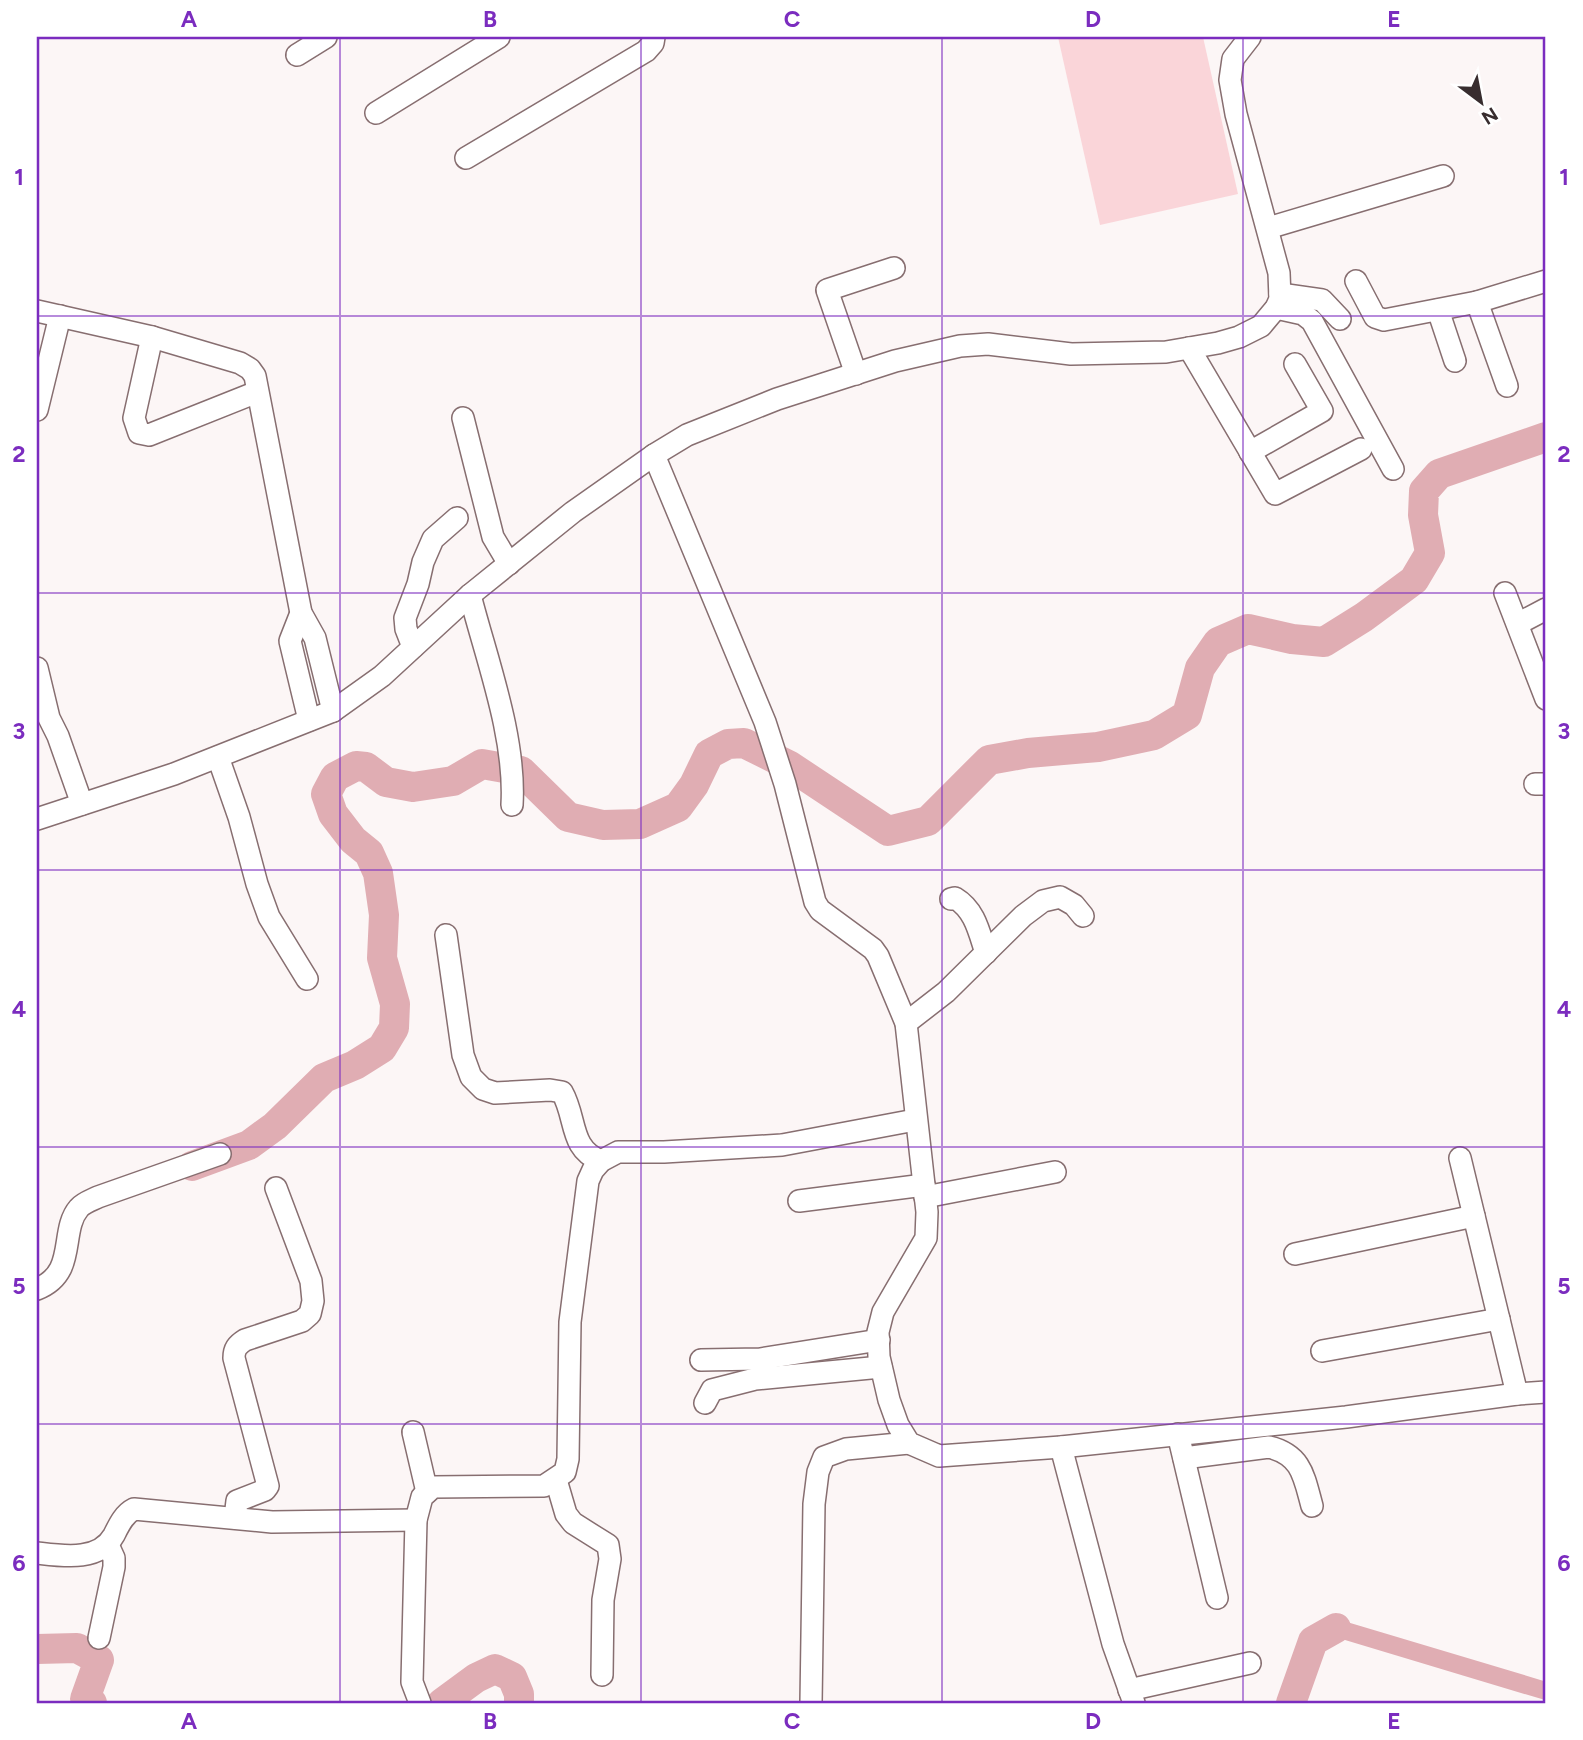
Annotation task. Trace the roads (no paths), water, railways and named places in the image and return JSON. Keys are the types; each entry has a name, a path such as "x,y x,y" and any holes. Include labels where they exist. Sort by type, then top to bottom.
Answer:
{"street":[{"path":"297,55 326,37"},
{"path":"376,113 499,37"},
{"path":"466,158 646,51 654,37"},
{"path":"37,819 218,757 340,707 382,676 470,595 573,512 687,435 777,399 895,360 960,346 988,344 1071,354 1166,352 1239,337 1261,326 1278,301 1279,273 1236,114 1230,80 1233,59 1250,37"},
{"path":"1268,228 1443,176"},
{"path":"856,373 827,290 894,268"},
{"path":"1356,281 1372,312 1378,319 1384,320 1477,303 1546,281"},
{"path":"1278,301 1322,300 1340,319"},
{"path":"1278,301 1303,314 1318,330 1393,469"},
{"path":"1477,303 1507,386"},
{"path":"1438,310 1455,361"},
{"path":"37,311 152,337 240,363 250,369 255,376 301,613 315,638 340,707"},
{"path":"37,410 60,316"},
{"path":"152,337 134,418 139,433 149,435 257,392"},
{"path":"1189,348 1275,494 1361,449"},
{"path":"1250,452 1322,411 1295,364"},
{"path":"463,418 493,537 509,564"},
{"path":"654,456 765,722 785,784 815,902 820,910 873,949 906,1023 927,1212 926,1238 883,1312 879,1340 881,1367 889,1400 898,1425 909,1443 939,1456 1061,1447 1546,1392"},
{"path":"414,647 406,629 405,618 423,562 433,539 457,518"},
{"path":"1505,593 1546,699"},
{"path":"470,595 509,743 513,782 512,805"},
{"path":"1525,620 1546,610"},
{"path":"301,613 290,642 309,720"},
{"path":"37,668 49,718 82,804"},
{"path":"218,757 269,917 307,979"},
{"path":"906,1023 946,992 1023,916 1043,901 1060,897 1074,905 1083,916"},
{"path":"951,899 962,902 972,914 986,953"},
{"path":"446,935 463,1055 471,1077 483,1089 495,1093 550,1090 562,1092 567,1100 580,1146 589,1156 601,1161"},
{"path":"418,1699 412,1682 416,1520 422,1497 433,1488 544,1486 565,1472 568,1459 570,1322 588,1181 593,1170 601,1161 618,1152 782,1145 915,1120"},
{"path":"37,1289 49,1283 60,1268 74,1216 80,1207 98,1197 220,1154"},
{"path":"1460,1158 1517,1394"},
{"path":"799,1201 924,1191 1055,1172"},
{"path":"235,1518 237,1500 268,1486 234,1350 245,1340 302,1321 310,1314 313,1301 310,1281 276,1188"},
{"path":"1296,1254 1474,1216"},
{"path":"1322,1351 1499,1319"},
{"path":"701,1360 760,1359 879,1340"},
{"path":"705,1403 712,1390 729,1384 881,1367"},
{"path":"413,1432 427,1492"},
{"path":"1178,1434 1217,1598"},
{"path":"811,1703 814,1504 818,1472 824,1457 846,1449 909,1443"},
{"path":"1061,1447 1113,1644 1132,1697 1250,1662"},
{"path":"1184,1458 1269,1447 1281,1450 1297,1462 1302,1471 1312,1506"},
{"path":"555,1480 566,1514 573,1523 608,1545 610,1559 603,1600 603,1675"},
{"path":"37,1553 65,1556 94,1553 108,1545 125,1516 134,1509 272,1522 416,1520"},
{"path":"99,1638 114,1567 114,1558 108,1545"}],"waterway":[{"path":"192,1166 249,1145 275,1126 324,1078 355,1065 382,1048 394,1028 395,1004 382,958 384,915 378,873 369,853 353,840 333,814 326,794 335,777 356,766 366,767 386,782 413,787 453,781 482,764 521,771 568,817 603,825 640,824 678,807 694,785 709,754 728,744 744,743 790,766 888,831 928,821 989,760 1028,753 1098,747 1154,735 1187,715 1200,668 1218,642 1248,629 1292,639 1324,642 1364,617 1414,580 1430,553 1423,515 1424,491 1439,474 1546,437"},
{"path":"1336,1628 1546,1691"},
{"path":"1291,1703 1313,1641 1336,1628"},
{"path":"37,1649 77,1648 99,1660 85,1699 92,1703"},
{"path":"442,1703 476,1678 495,1669 512,1677 519,1694 519,1703"}]}
